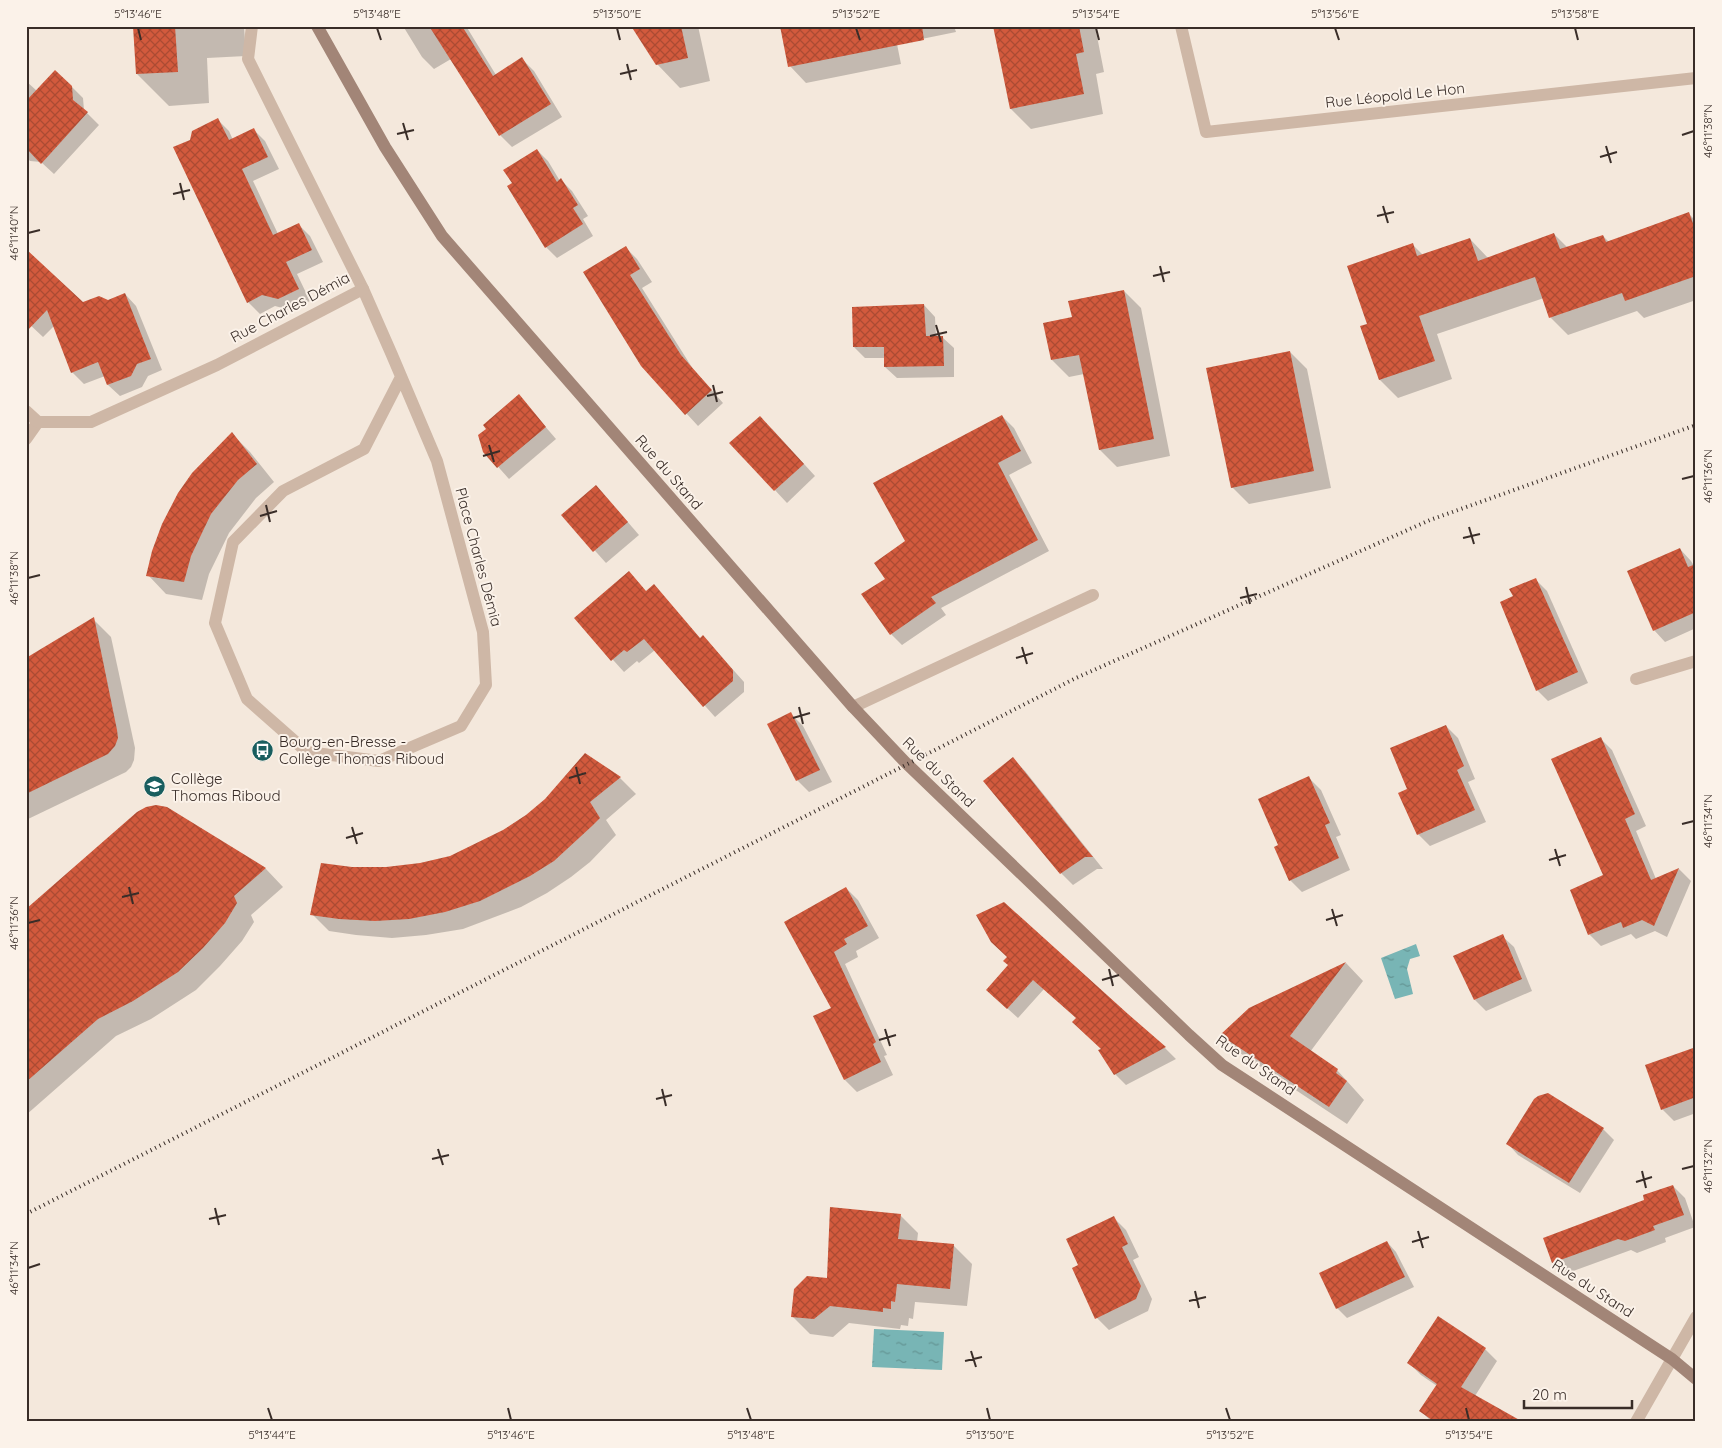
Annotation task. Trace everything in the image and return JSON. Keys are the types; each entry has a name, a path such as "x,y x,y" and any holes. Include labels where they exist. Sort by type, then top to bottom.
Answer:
{"street":[{"name":"Rue Charles Démia","path":"38,422 91,422 217,364 362,289 248,59 252,26"},
{"name":"Rue du Stand","path":"317,26 385,148 442,236 853,708 906,764 1222,1065 1672,1359 1696,1378"},
{"name":"Rue Léopold Le Hon","path":"1181,26 1206,132 1696,78"},
{"name":"Place Charles Démia","path":"362,289 401,377 439,470 483,632 486,685 461,726 379,761 307,752 247,699 215,623 232,542 283,491 364,449 401,377"},
{"path":"26,411 38,422 26,439"},
{"path":"853,708 1093,595"},
{"path":"1636,679 1696,661"},
{"path":"1636,1422 1696,1317"}],"water":[{"path":"1416,944 1420,956 1410,959 1407,969 1413,994 1395,999 1381,958"},
{"path":"874,1329 944,1332 942,1370 872,1367"}],"building":[{"path":"133,26 175,26 178,72 136,74"},
{"path":"429,26 462,26 493,76 522,57 551,104 499,136"},
{"path":"631,26 681,26 688,58 656,65"},
{"path":"780,26 922,26 924,40 788,67"},
{"path":"993,26 1079,26 1084,52 1076,54 1084,94 1010,109"},
{"path":"55,70 72,86 73,100 88,112 41,164 26,148 26,101"},
{"path":"218,118 229,140 254,128 268,157 242,169 273,235 299,223 312,250 286,262 299,289 278,299 262,295 247,303 173,147 190,140 192,131"},
{"path":"537,149 557,182 561,178 578,205 573,208 583,224 545,248 507,186 512,183 503,170"},
{"path":"1689,212 1696,232 1696,276 1625,301 1622,293 1549,318 1535,277 1419,316 1435,361 1379,380 1360,326 1367,324 1347,266 1413,243 1417,256 1470,238 1478,261 1554,233 1560,249 1603,235 1606,242"},
{"path":"626,246 640,269 630,275 681,355 712,390 685,415 641,366 583,272"},
{"path":"26,249 83,302 99,296 108,300 125,293 151,359 137,364 131,376 107,385 98,362 71,373 47,310 26,332"},
{"path":"1124,290 1154,439 1099,450 1079,355 1051,360 1043,323 1072,317 1068,301"},
{"path":"924,304 926,336 943,336 944,366 884,367 884,347 853,347 852,307"},
{"path":"1290,351 1314,471 1231,488 1206,368"},
{"path":"519,394 546,427 497,468 483,452 478,435 486,429 483,425"},
{"path":"1002,415 1021,451 998,463 1038,540 931,597 936,603 890,635 861,594 885,579 874,563 905,541 873,483"},
{"path":"760,416 804,464 774,491 729,443"},
{"path":"232,432 257,464 238,480 211,514 191,556 184,582 146,576 152,551 162,524 178,493 192,473"},
{"path":"596,485 628,522 593,552 561,515"},
{"path":"1680,548 1688,567 1696,564 1696,612 1653,631 1627,571"},
{"path":"629,571 646,591 654,584 700,638 703,635 733,670 733,681 703,707 644,639 627,652 624,650 611,661 574,618"},
{"path":"1536,578 1578,672 1536,691 1500,602 1513,596 1509,589"},
{"path":"94,617 117,730 118,738 115,746 108,754 26,794 26,658"},
{"path":"791,712 820,770 796,781 767,724"},
{"path":"1446,725 1464,766 1457,770 1475,810 1417,835 1398,793 1407,789 1390,748"},
{"path":"1601,737 1635,814 1625,819 1651,880 1679,868 1654,926 1642,920 1623,928 1621,922 1588,935 1570,890 1603,875 1551,759"},
{"path":"585,753 621,777 590,802 600,818 554,861 530,876 480,901 445,912 409,919 375,921 310,915 321,863 352,867 386,867 420,863 450,856 503,830 526,815 545,799"},
{"path":"1013,757 1093,857 1085,857 1060,874 983,781"},
{"path":"1309,776 1330,823 1325,825 1339,858 1289,881 1274,847 1278,845 1258,799"},
{"path":"156,805 167,807 266,868 234,896 237,903 225,923 178,972 133,1001 98,1019 26,1082 26,909 137,812 146,807"},
{"path":"846,887 868,926 844,939 847,944 834,952 876,1042 873,1044 881,1062 844,1080 813,1016 831,1008 784,922"},
{"path":"1004,902 1166,1047 1114,1075 1098,1050 1101,1049 1072,1022 1076,1018 1033,980 1007,1009 986,990 1008,965 1003,961 1007,957 991,942 976,915"},
{"path":"1503,934 1522,979 1474,1000 1453,956"},
{"path":"1346,962 1290,1036 1338,1069 1336,1073 1347,1081 1329,1107 1220,1035 1249,1008"},
{"path":"1696,1047 1696,1097 1661,1110 1645,1065"},
{"path":"1548,1093 1604,1128 1569,1183 1506,1144 1534,1099"},
{"path":"1673,1185 1684,1215 1653,1226 1655,1230 1625,1241 1618,1239 1552,1263 1543,1238 1644,1200 1643,1195"},
{"path":"830,1207 901,1214 898,1239 954,1244 950,1289 897,1284 895,1302 891,1301 891,1309 883,1308 883,1312 830,1306 814,1319 791,1317 794,1289 807,1276 827,1278"},
{"path":"1114,1216 1128,1244 1122,1247 1141,1286 1136,1299 1095,1319 1072,1268 1078,1265 1066,1239"},
{"path":"1387,1241 1405,1277 1336,1309 1319,1273"},
{"path":"1438,1316 1486,1348 1461,1387 1523,1422 1435,1422 1419,1411 1437,1384 1407,1363"}],"railway":[{"path":"26,1214 1076,678 1430,520 1696,425"}],"place":[{"name":"Bourg-en-Bresse - Collège Thomas Riboud","path":"263,750"},
{"name":"Collège Thomas Riboud","path":"155,787"}]}
